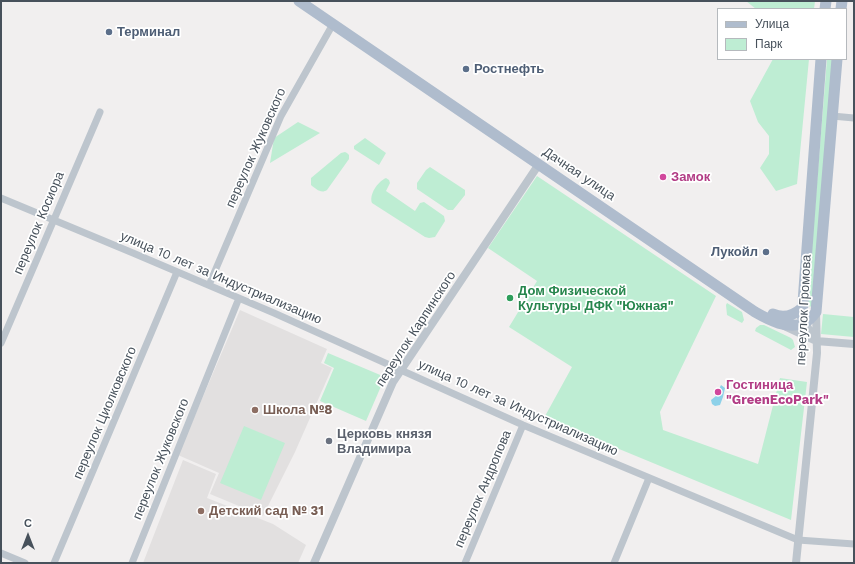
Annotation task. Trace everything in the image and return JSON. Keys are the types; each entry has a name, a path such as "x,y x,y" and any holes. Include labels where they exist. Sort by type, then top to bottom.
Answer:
{"main road":[{"name":"Дачная улица","path":"299,1 334,21 411,73 540,161 748,307 765,317 777,320"},
{"name":"Дачная улица","path":"310,1 334,21"},
{"name":"переулок Громова","path":"777,320 795,314 802,308 821,60"},
{"name":"переулок Громова","path":"816,312 837,60"},
{"path":"802,308 802,317 805,323"},
{"path":"777,320 790,325 805,323 811,319 816,312"}],"street":[{"name":"переулок Жуковского","path":"210,285 281,116 334,21"},
{"name":"переулок Косиора","path":"1,343 100,112"},
{"path":"832,116 854,118"},
{"name":"переулок Карпинского","path":"314,563 393,382 540,161"},
{"name":"улица 10 лет за Индустриализацию","path":"1,198 240,298 523,425 798,540 854,544"},
{"name":"переулок Циолковского","path":"54,563 177,272"},
{"name":"переулок Жуковского","path":"132,563 240,298"},
{"name":"переулок Громова","path":"796,563 817,354 816,312"},
{"name":"Дачная улица","path":"777,320 816,341 854,344"},
{"path":"805,323 816,341"},
{"name":"переулок Андропова","path":"465,563 523,425"},
{"path":"614,563 649,478"},
{"path":"1,553 25,563"}],"shaded area":[{"name":"Школа №8","path":"240,310 327,349 321,363 332,368 295,452 263,516 210,494 219,473 178,455"},
{"name":"Детский сад № 31","path":"183,460 216,474 207,498 273,524 306,545 298,563 143,563"}],"green space":[{"path":"746,1 815,1 814,8 755,8"},
{"path":"772,60 809,60 797,184 776,191 760,168 769,154 769,136 758,122 750,101"},
{"path":"827,60 834,60 814,307 807,306"},
{"path":"298,122 320,133 270,163 274,138"},
{"path":"365,138 386,153 379,165 354,149 354,146"},
{"path":"345,152 349,155 349,159 327,190 321,191 311,185 311,178 341,153"},
{"path":"430,167 465,190 465,195 453,210 448,210 417,189 417,183 426,170"},
{"path":"537,176 716,296 660,412 663,430 758,464 780,378 807,382 791,520 544,418 572,367 509,327 537,281 488,248"},
{"path":"386,178 390,183 386,191 415,211 420,203 424,202 444,216 445,221 435,237 425,237 372,203 371,200 374,189"},
{"path":"727,303 742,312 744,320 742,323 727,315"},
{"path":"823,314 854,317 854,337 821,334"},
{"path":"760,325 764,325 791,338 795,347 791,350 755,331"},
{"path":"328,353 385,377 366,421 320,401 334,368 324,363"},
{"path":"244,426 285,443 261,500 220,483"}],"water":[{"path":"721,385 725,388 723,397 720,405 715,406 712,404 711,400 716,396 716,390 719,389"}],"place":[{"name":"Терминал","path":"109,32"},
{"name":"Ростнефть","path":"466,69"},
{"name":"Замок","path":"663,177"},
{"name":"Лукойл","path":"766,252"},
{"name":"Дом Физической Культуры ДФК \"Южная\"","path":"510,298"},
{"name":"Гостиница \"GreenEcoPark\"","path":"718,392"},
{"name":"Школа №8","path":"255,410"},
{"name":"Церковь князя Владимира","path":"329,441"},
{"name":"Детский сад № 31","path":"201,511"}]}
